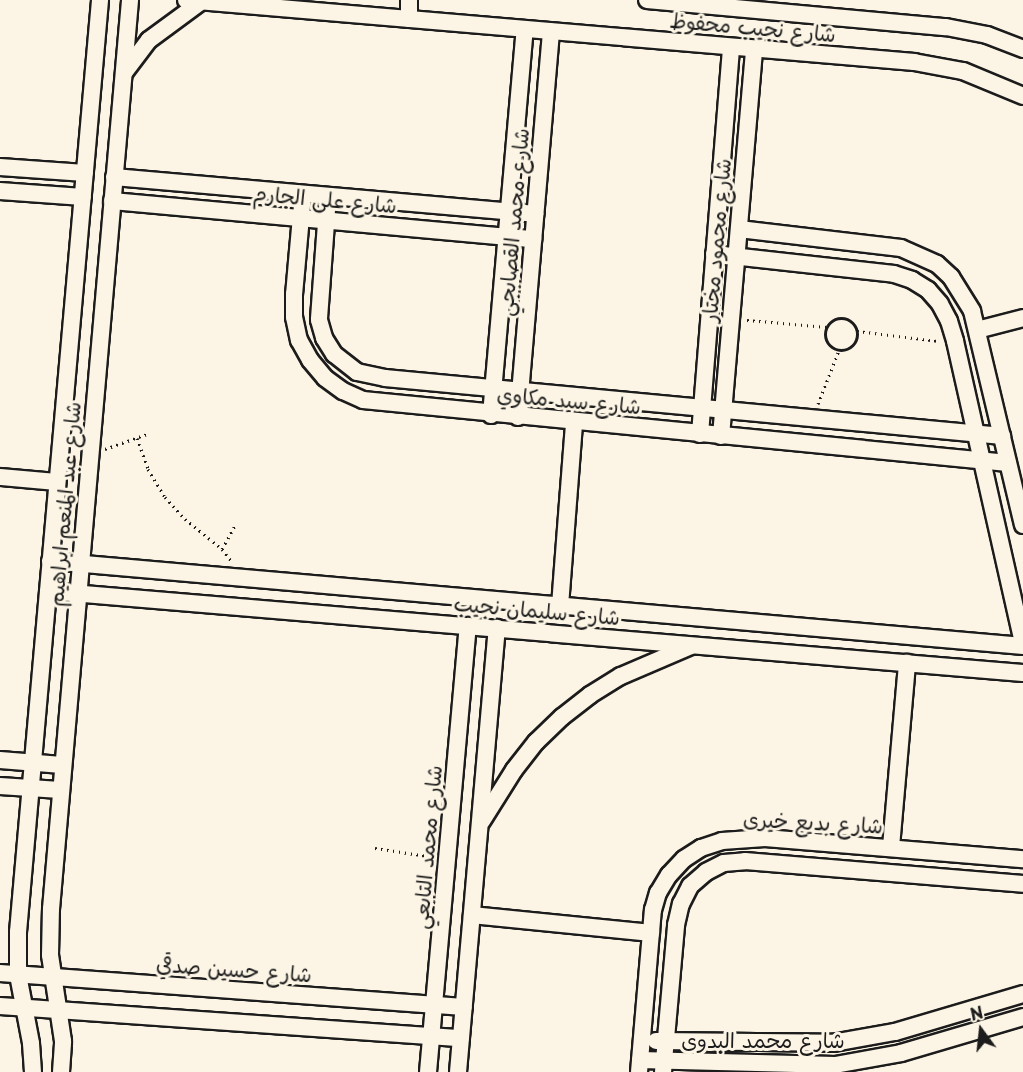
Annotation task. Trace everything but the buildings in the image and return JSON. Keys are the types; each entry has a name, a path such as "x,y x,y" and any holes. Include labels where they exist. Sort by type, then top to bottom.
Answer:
{"street":[{"name":"شارع عبد المنعم ابراهيم","path":"33,1072 31,1043 18,975 18,932 100,0"},
{"name":"شارع عبد المنعم ابراهيم","path":"61,1072 63,1041 53,978 50,932 60,790 130,0"},
{"path":"409,0 409,19"},
{"name":"شارع نجيب محفوظ","path":"647,0 946,27 987,35 1023,49"},
{"path":"123,74 149,40 194,1"},
{"name":"شارع نجيب محفوظ","path":"194,1 914,62 963,71 1023,96"},
{"name":"شارع محمد القصابجي","path":"491,415 525,29"},
{"name":"شارع محمد القصابجي","path":"518,417 551,31"},
{"name":"شارع محمود مختار","path":"700,434 730,47"},
{"name":"شارع محمود مختار","path":"721,436 754,49"},
{"path":"0,167 85,173"},
{"name":"شارع على الجارم","path":"114,177 535,214"},
{"path":"0,191 83,197"},
{"name":"شارع سيد مكاوي","path":"303,194 294,317 299,340 310,360 325,378 343,391 363,400 491,415 1008,463"},
{"name":"شارع سيد مكاوي","path":"328,196 319,320 324,338 334,354 357,372 370,376 520,391 1002,436"},
{"name":"شارع على الجارم","path":"112,201 533,238"},
{"path":"739,229 881,245 920,254 937,264 957,285 972,311 1023,525"},
{"path":"714,254 875,271 912,280 928,290 940,304 950,321 955,341 1023,644"},
{"path":"977,330 1023,318"},
{"path":"653,430 654,403"},
{"path":"771,441 772,414"},
{"path":"842,447 844,421"},
{"path":"560,606 574,423"},
{"path":"0,477 57,482"},
{"name":"شارع سليمان نجيب","path":"51,561 1023,644"},
{"name":"شارع سليمان نجيب","path":"48,591 1023,673"},
{"path":"451,624 453,597"},
{"name":"شارع محمد التابعي","path":"428,1072 468,626"},
{"path":"458,1072 497,628"},
{"path":"480,824 514,770 536,742 562,717 590,695 621,676 693,645"},
{"path":"891,847 907,663"},
{"path":"0,760 63,765"},
{"path":"0,786 60,790"},
{"name":"شارع بديع خيرى","path":"639,1066 651,933 658,893 669,875 684,859 711,844 765,838 1023,859"},
{"name":"شارع بديع خيرى","path":"663,1066 676,925 681,904 690,886 706,872 724,863 766,862 1023,884"},
{"path":"472,915 651,933"},
{"name":"شارع حسين صدقي","path":"0,973 464,1007"},
{"name":"شارع محمد البدوى","path":"642,1041 802,1045 864,1039 1023,994"},
{"path":"0,1006 461,1038"},
{"name":"شارع محمد البدوى","path":"639,1066 835,1065 901,1053 1023,1017"}],"path":[{"path":"848,319 857,331 856,341 849,348 839,350 830,346 825,337 827,327 832,321 848,319"},
{"path":"731,320 827,327"},
{"path":"857,331 955,341"},
{"path":"813,418 839,350"},
{"path":"90,454 147,434"},
{"path":"137,438 148,469 165,497 185,519 222,549 241,578"},
{"path":"222,549 235,526"},
{"path":"375,848 447,859"}]}
